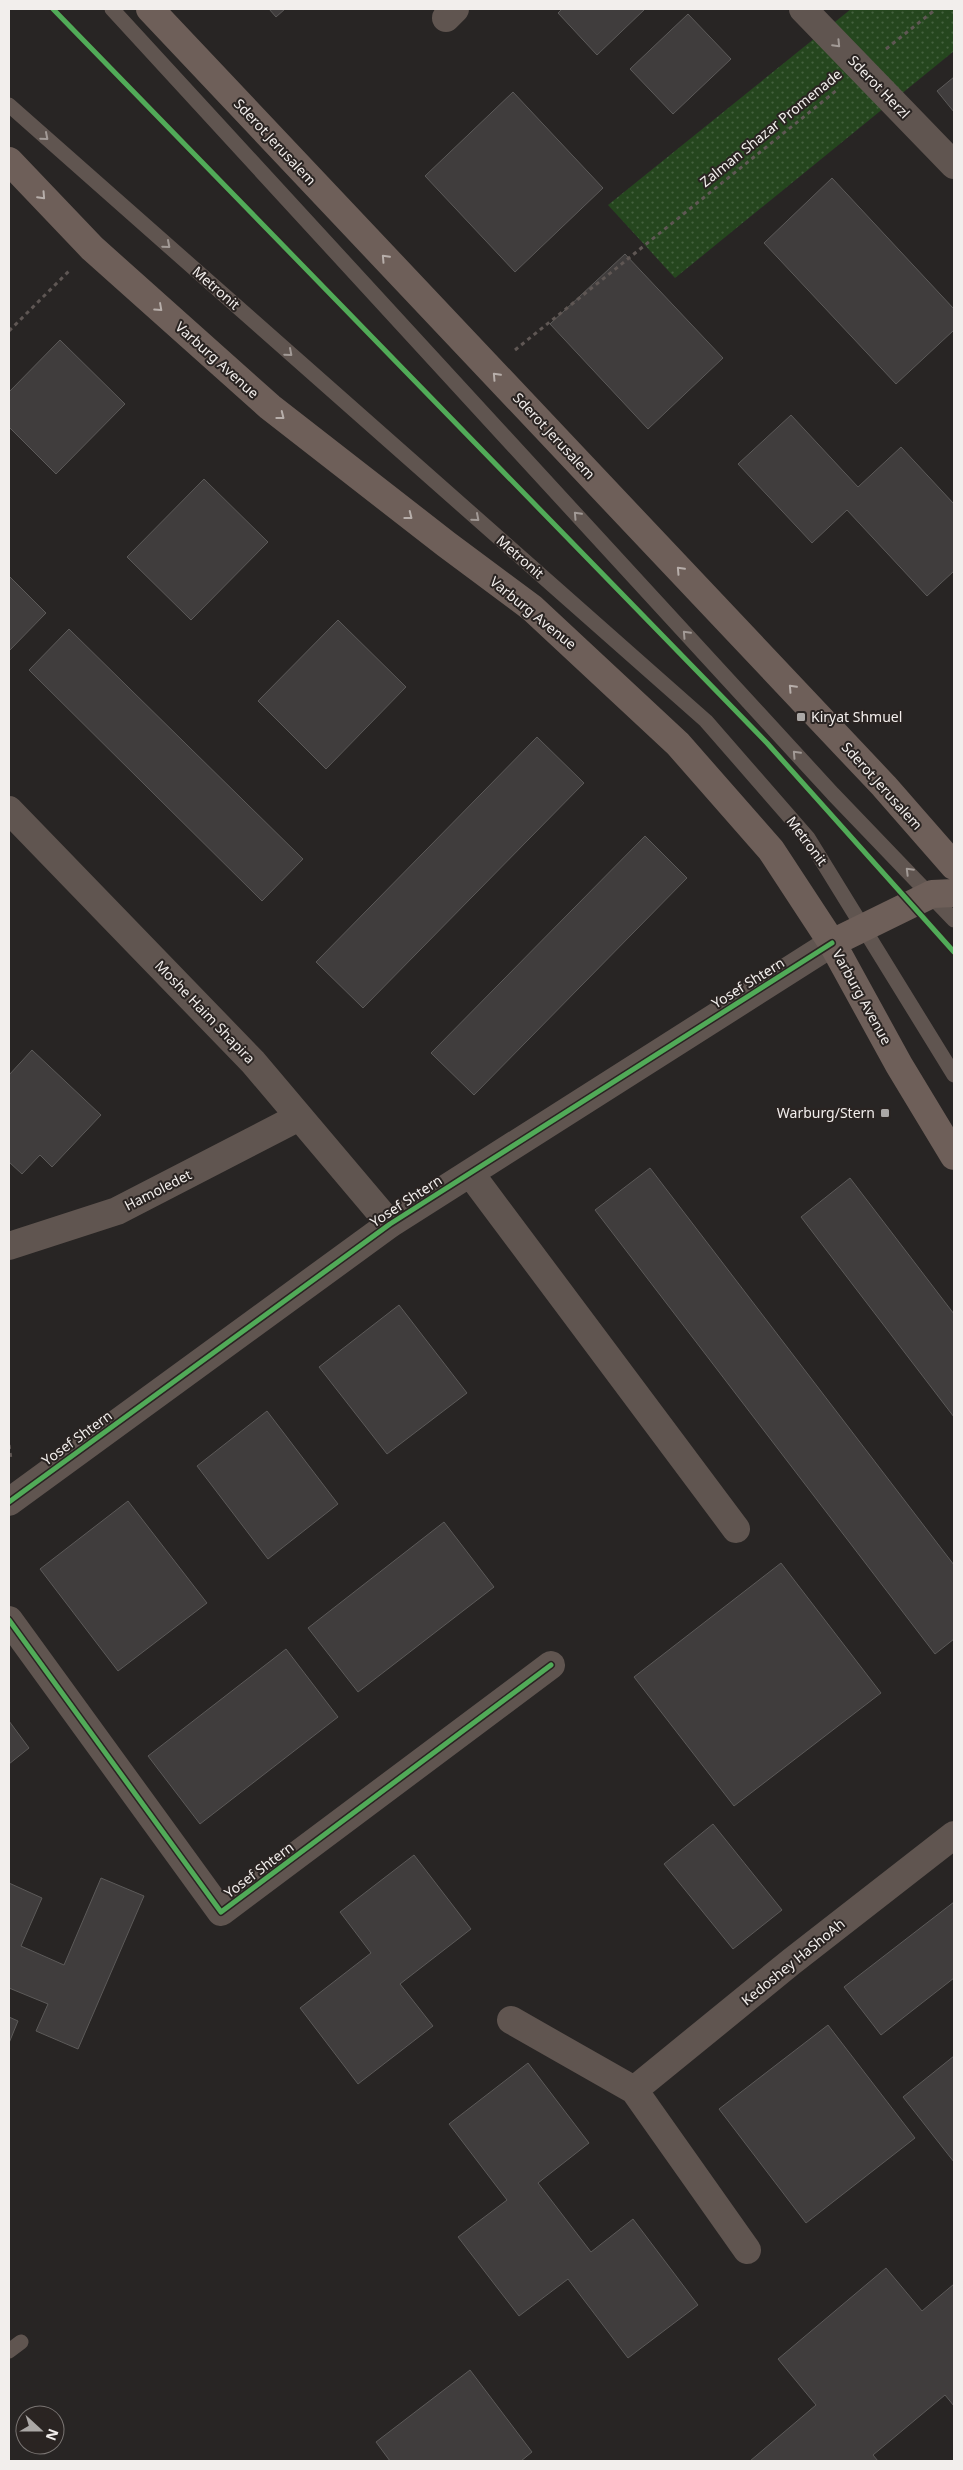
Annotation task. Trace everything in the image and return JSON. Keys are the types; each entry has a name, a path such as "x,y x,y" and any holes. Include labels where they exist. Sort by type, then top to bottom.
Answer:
{"main road":[{"name":"Sderot Jerusalem","path":"150,9 884,786 954,866"},
{"name":"Varburg Avenue","path":"9,161 92,248 270,407 438,538 532,608 678,744 771,850 832,943 899,1065 954,1156"},
{"path":"832,943 864,926 943,894"}],"street":[{"name":"Sderot Herzl","path":"803,9 954,165"},
{"name":"Moshe Haim Shapira","path":"9,810 252,1062 390,1224"},
{"name":"Yosef Shtern","path":"9,1502 390,1224 832,943"},
{"name":"Hamoledet","path":"9,1246 117,1212 299,1117"},
{"path":"470,1173 736,1529"},
{"name":"Yosef Shtern","path":"9,1620 221,1912 551,1665"},
{"name":"Kedoshey HaShoAh","path":"634,2090 791,1962 954,1835"},
{"path":"511,2020 634,2090 747,2250"}],"lane":[{"path":"112,9 833,794 943,894 954,920"},
{"name":"Metronit","path":"9,105 706,721 808,838 864,926 954,1075"}],"path":[{"path":"9,331 92,248"}],"green space":[{"path":"851,9 954,9 954,51 675,278 608,205"}],"building":[{"path":"269,9 285,9 276,17"},
{"path":"562,9 645,9 597,55 558,13"},
{"path":"688,14 731,59 673,114 630,69"},
{"path":"954,77 954,112 937,91"},
{"path":"513,92 603,188 515,272 425,176"},
{"path":"832,178 954,309 954,330 896,384 764,243"},
{"path":"625,254 723,358 648,429 550,324"},
{"path":"60,340 125,404 56,474 9,427 9,392"},
{"path":"791,415 858,487 901,447 954,504 954,571 927,596 847,510 812,543 738,464"},
{"path":"204,479 268,542 191,620 127,557"},
{"path":"9,576 46,613 9,651"},
{"path":"338,620 406,687 326,769 258,701"},
{"path":"69,629 303,859 262,901 29,670"},
{"path":"537,737 584,783 363,1008 316,962"},
{"path":"645,836 687,878 474,1095 431,1053"},
{"path":"32,1050 101,1115 52,1167 40,1155 22,1174 9,1162 9,1075"},
{"path":"650,1168 954,1565 954,1639 935,1654 595,1210"},
{"path":"850,1178 954,1314 954,1417 801,1217"},
{"path":"399,1305 467,1393 387,1454 319,1367"},
{"path":"267,1411 338,1504 268,1559 197,1466"},
{"path":"128,1501 207,1603 118,1671 40,1569"},
{"path":"444,1522 494,1587 358,1692 308,1628"},
{"path":"781,1563 881,1693 734,1806 634,1677"},
{"path":"286,1649 338,1717 200,1824 148,1756"},
{"path":"9,1721 29,1748 9,1764"},
{"path":"713,1824 782,1910 733,1949 664,1864"},
{"path":"414,1855 471,1929 400,1984 433,2026 358,2084 300,2008 371,1953 340,1912"},
{"path":"101,1878 144,1896 78,2049 36,2031 48,2004 9,1988 9,1883 42,1898 21,1946 64,1965"},
{"path":"954,1902 954,1978 881,2035 844,1987"},
{"path":"9,2017 18,2021 9,2043"},
{"path":"828,2025 915,2138 806,2223 719,2109"},
{"path":"954,2056 954,2162 903,2097"},
{"path":"528,2063 589,2143 538,2183 591,2252 633,2219 698,2305 628,2358 568,2279 519,2316 458,2237 507,2200 449,2124"},
{"path":"886,2268 922,2311 954,2284 954,2406 945,2395 873,2455 878,2461 750,2461 816,2405 778,2359"},
{"path":"470,2370 532,2452 521,2461 390,2461 376,2442"}],"cycle path":[{"path":"53,9 767,743 954,952"},
{"path":"9,1502 390,1224 832,943"},
{"path":"9,1620 221,1912 551,1665"}],"place":[{"name":"Kiryat Shmuel","path":"801,717"},
{"name":"Warburg/Stern","path":"885,1113"}]}
